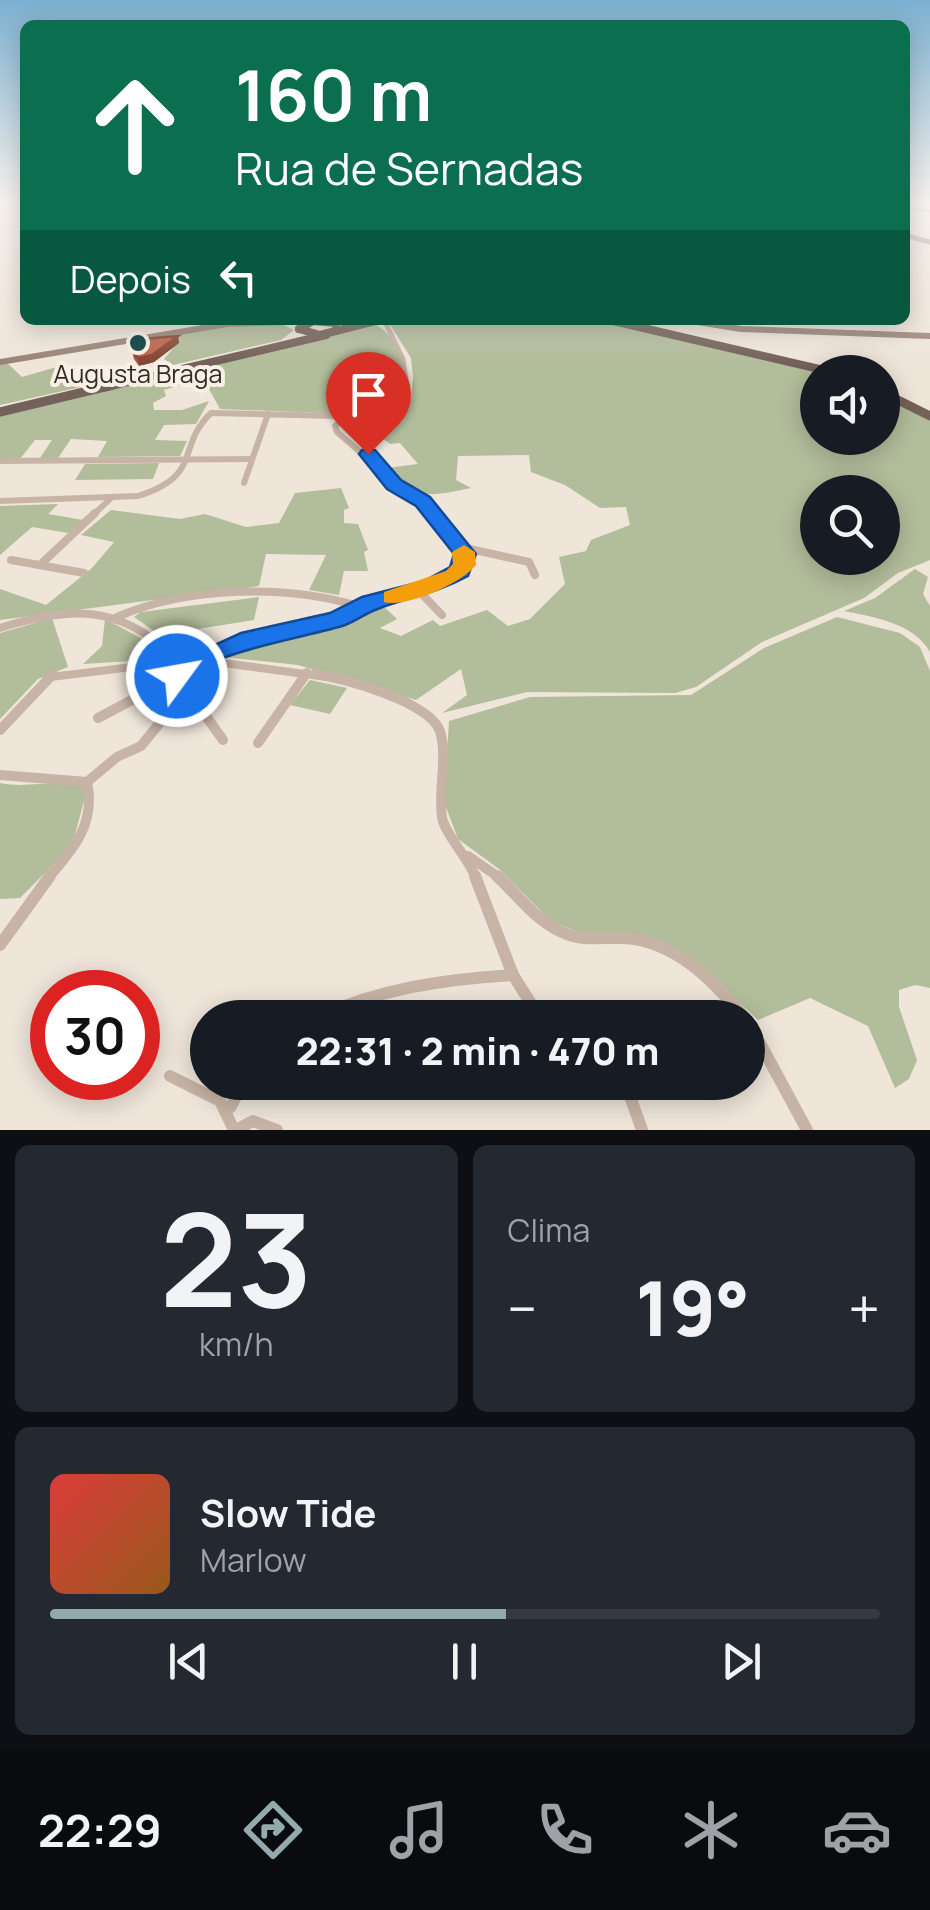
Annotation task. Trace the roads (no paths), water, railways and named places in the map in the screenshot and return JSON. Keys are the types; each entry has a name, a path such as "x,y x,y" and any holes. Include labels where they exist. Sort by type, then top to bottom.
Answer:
{"main road":[{"path":"0,362 242,325"},
{"path":"276,325 326,334"},
{"path":"0,410 282,342 309,325"},
{"path":"337,330 338,325"},
{"path":"0,410 359,325"},
{"path":"631,325 800,364"},
{"path":"638,325 800,363"},
{"path":"713,325 741,330 930,336"},
{"path":"864,336 930,328"},
{"path":"900,399 930,415"}],"street":[{"path":"0,501 110,499 171,482 208,414 383,417 406,403 404,356 384,325"},
{"path":"244,483 268,414"},
{"path":"204,660 226,646 337,619 361,606 419,591 460,571 466,559 461,548 423,501 394,484 376,462 336,432 337,422 346,417"},
{"path":"0,460 252,458"},
{"path":"40,566 110,499"},
{"path":"461,548 529,562 536,574"},
{"path":"12,560 84,573"},
{"path":"116,617 136,609 261,591 346,600 361,606"},
{"path":"419,591 442,615"},
{"path":"0,628 68,612 98,612 146,633 168,659"},
{"path":"98,718 187,666 189,658"},
{"path":"168,659 164,668 176,673 186,692 213,720 223,740"},
{"path":"0,730 53,674 168,659 307,672 417,706 432,716 441,734 442,822 468,856 513,975 529,1000"},
{"path":"258,743 307,672"},
{"path":"0,775 86,782 116,757 141,746 186,692"},
{"path":"0,945 25,906 79,843 90,797 86,782"},
{"path":"468,856 492,869 541,919 562,934 584,940 629,938 666,949 727,1000"},
{"path":"357,1000 445,979 513,975"},
{"path":"765,1054 807,1130"},
{"path":"170,1076 230,1108"},
{"path":"234,1100 230,1108 235,1130 253,1121 277,1130"},
{"path":"631,1100 642,1130"}],"place":[{"name":"Augusta Braga","path":"138,343"}]}
